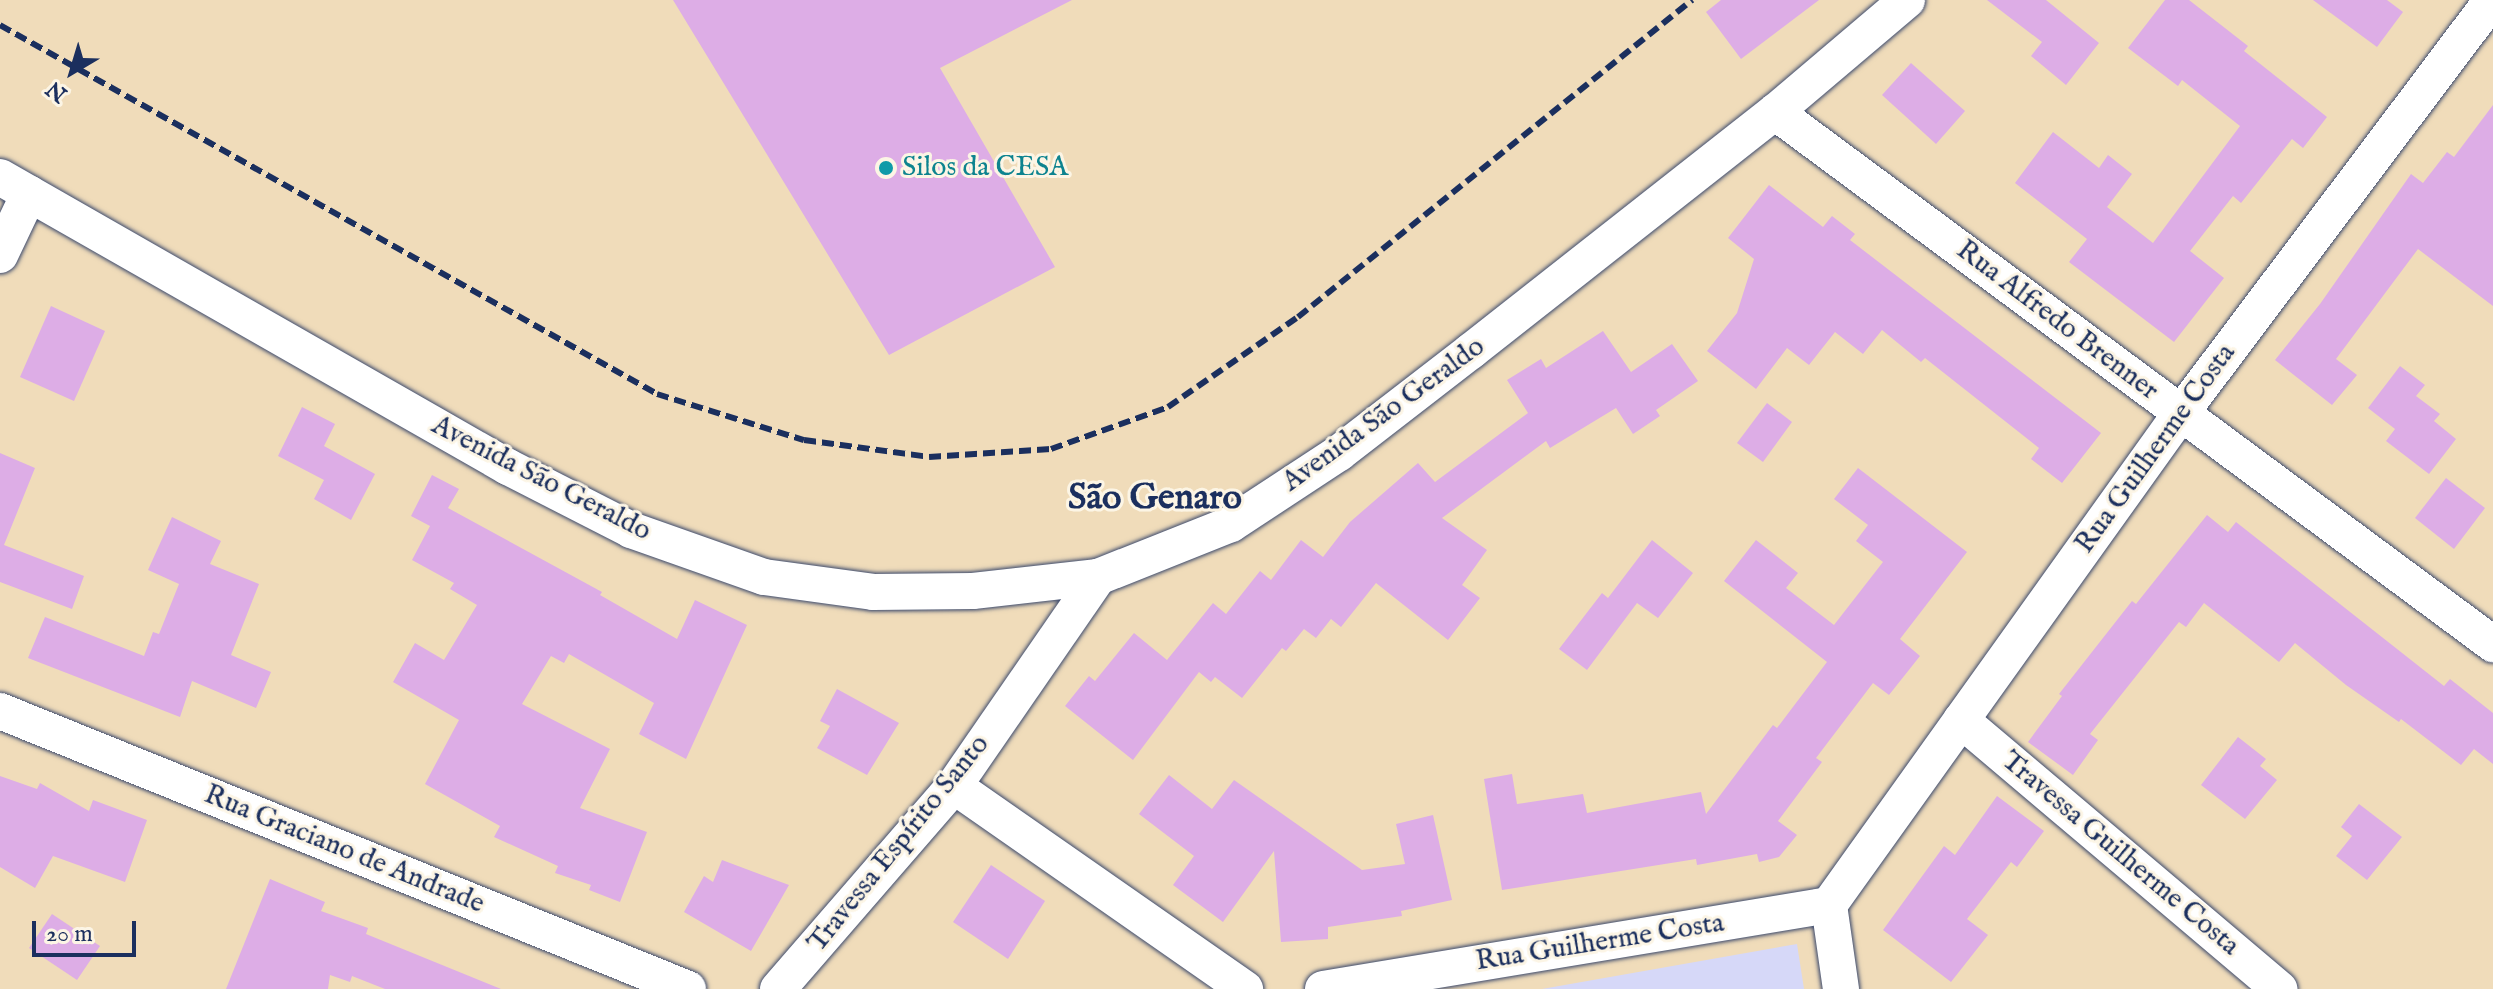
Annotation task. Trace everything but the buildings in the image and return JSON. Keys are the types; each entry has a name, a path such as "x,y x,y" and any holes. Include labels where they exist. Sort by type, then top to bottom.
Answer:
{"street":[{"name":"Avenida São Geraldo","path":"15,186 508,467 631,530 764,577 873,592 973,591 1098,577 1231,524 1339,453 1775,112 1907,0"},
{"name":"Rua Guilherme Costa","path":"1323,989 1829,905 2181,413 2492,0"},
{"name":"Rua Alfredo Brenner","path":"1775,112 2493,644"},
{"path":"0,255 15,186"},
{"name":"Travessa Espírito Santo","path":"778,989 954,786 1098,577"},
{"name":"Rua Graciano de Andrade","path":"0,711 688,989"},
{"name":"Travessa Guilherme Costa","path":"1961,720 2279,989"},
{"path":"954,786 1245,989"},
{"path":"1829,905 1841,989"}],"shaded area":[{"path":"1797,944 1804,989 1542,989"}],"railway":[{"path":"0,25 657,394 804,440 929,457 1051,449 1168,407 1298,317 1692,0"}],"place":[{"name":"Silos da CESA","path":"886,168"}],"district":[{"name":"São Genaro","path":"1155,499"}]}
